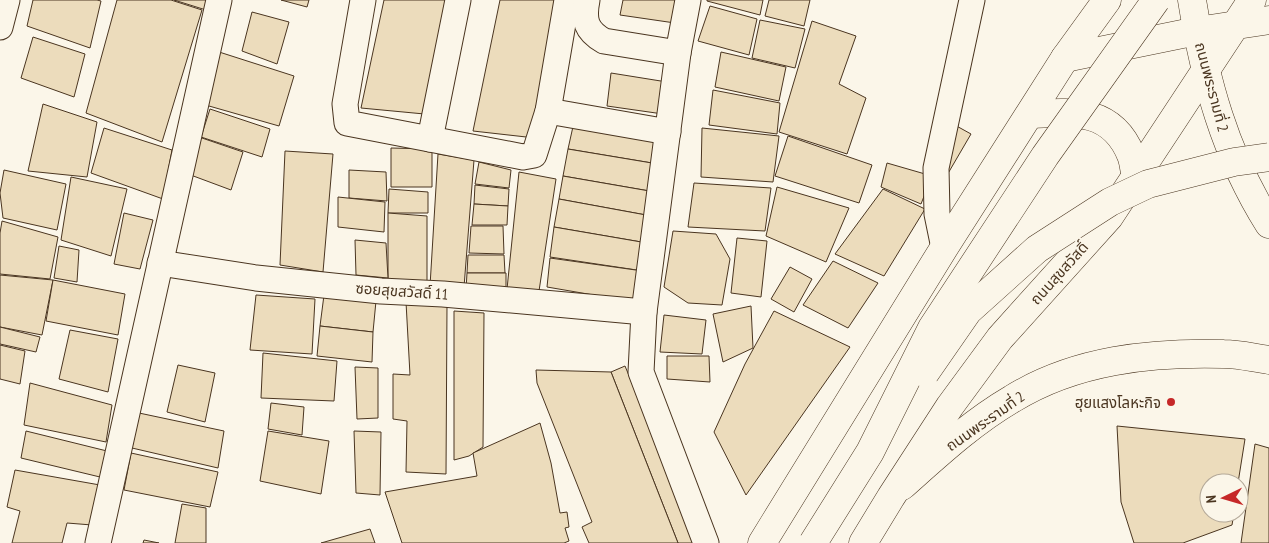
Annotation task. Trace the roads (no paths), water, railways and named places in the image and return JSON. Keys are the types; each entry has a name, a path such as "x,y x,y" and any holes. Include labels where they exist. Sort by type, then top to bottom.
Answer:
{"main road":[{"path":"762,543 944,248 1065,58 1107,0"},
{"path":"870,452 932,328 1045,156 1156,0"},
{"name":"ถนนพระรามที่ 2","path":"1192,0 1206,70 1230,151 1252,196 1269,224"},
{"name":"ถนนสุขสวัสดิ์","path":"863,543 950,406 1000,338 1109,217 1252,0"},
{"path":"1065,58 1197,31 1269,20"},
{"path":"1031,114 1065,112 1090,115 1115,128 1131,155 1136,178"},
{"path":"813,543 870,452 968,311 1037,249 1110,202 1148,184 1234,162 1269,157"},
{"name":"ถนนพระรามที่ 2","path":"891,497 960,435 1012,399 1046,382 1092,365 1150,355 1226,354 1269,360"}],"street":[{"path":"0,27 7,0"},
{"path":"98,543 218,0"},
{"path":"363,0 345,104 347,123 523,157 534,155 548,111 567,0"},
{"path":"430,139 458,0"},
{"path":"587,0 585,16 591,32 596,37 604,41 678,53"},
{"path":"688,0 678,53 644,312 641,372 706,543"},
{"path":"944,248 937,214 936,168 972,0"},
{"path":"548,111 668,132"},
{"name":"ซอยสุขสวัสดิ์ 11","path":"160,263 256,278 381,291 443,294 644,312"}],"place":[{"name":"ฮุยแสงโลหะกิจ","path":"1171,402"}]}
